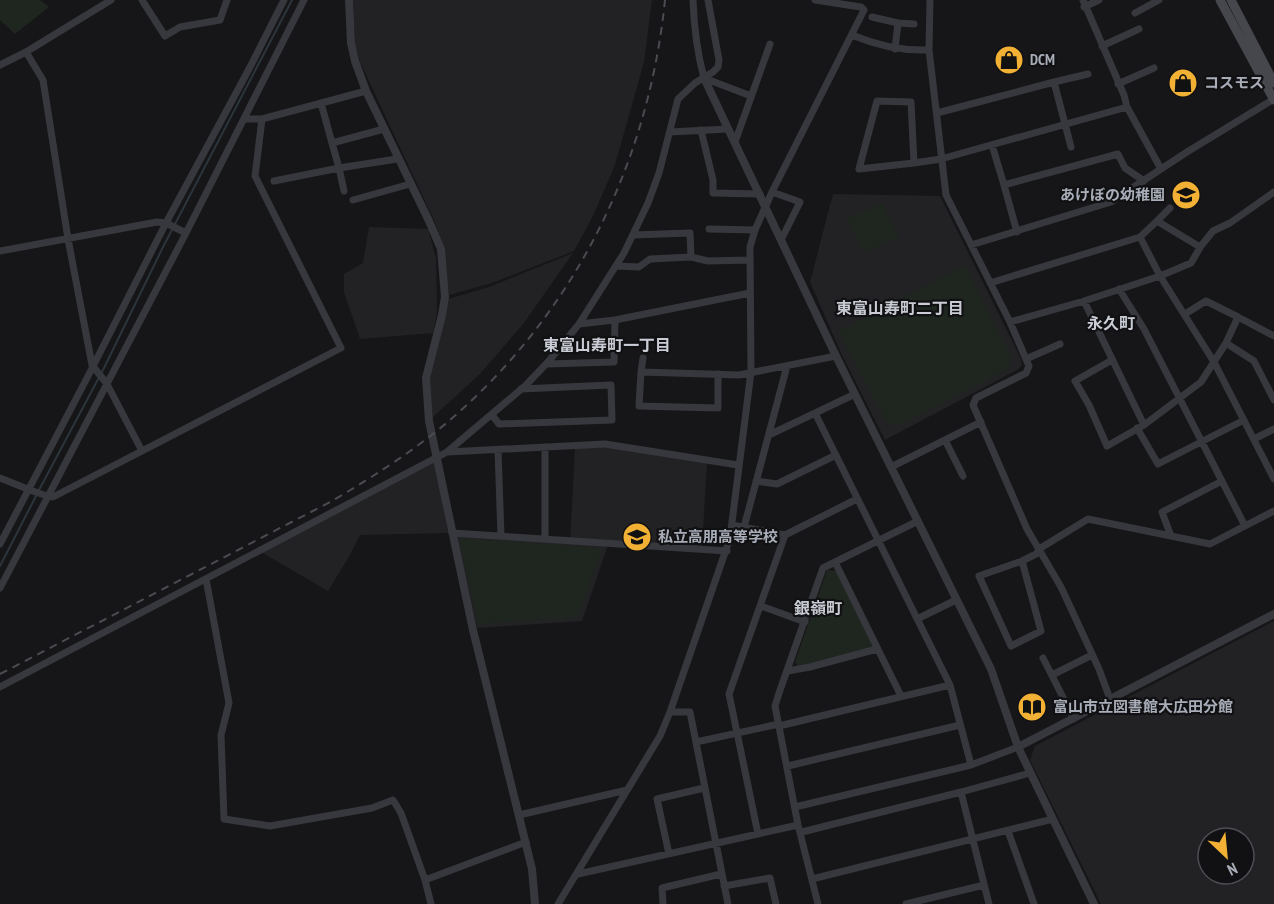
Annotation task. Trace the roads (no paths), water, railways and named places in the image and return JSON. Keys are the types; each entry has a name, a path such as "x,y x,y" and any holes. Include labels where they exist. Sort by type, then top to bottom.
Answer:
{"main road":[{"path":"1220,0 1274,99"},
{"path":"1231,0 1274,83"}],"street":[{"path":"0,65 26,52 111,0"},
{"path":"142,0 165,36 180,27 220,20 227,0"},
{"path":"0,544 284,0"},
{"path":"0,588 186,233 304,0"},
{"path":"349,0 351,43 355,61 397,159 441,249 445,297 426,378 429,421 473,630 532,869 535,904"},
{"path":"693,0 697,54 704,78 836,356 991,669 1018,747 1094,904"},
{"path":"447,452 492,415 547,364 579,324 616,266 633,235 659,173 678,99 695,83 718,67 719,60 708,0"},
{"path":"558,904 565,896 660,736 727,551 750,372 750,247 772,192 864,10 861,7 815,0"},
{"path":"930,0 929,50 946,195 1010,322 1029,366 1026,373 976,398 973,405 1027,529 1061,587 1110,699"},
{"path":"1099,0 1084,3 1124,95 1127,107 1161,170"},
{"path":"1135,13 1160,0"},
{"path":"872,17 914,24"},
{"path":"895,49 898,23"},
{"path":"1102,46 1139,28"},
{"path":"852,35 874,45 905,51 929,50"},
{"path":"735,142 770,44"},
{"path":"26,52 43,80 68,239 92,365 107,384 142,451"},
{"path":"1118,84 1154,68"},
{"path":"937,113 1088,74"},
{"path":"704,78 751,96"},
{"path":"1054,82 1071,147"},
{"path":"244,119 250,121 262,119 366,90"},
{"path":"971,245 1112,202 1274,99"},
{"path":"914,163 911,102 877,101 859,170 914,163 941,159 1127,107"},
{"path":"321,103 344,191"},
{"path":"0,478 47,497 53,497 341,348 255,176 262,119"},
{"path":"332,143 384,129"},
{"path":"670,132 728,129"},
{"path":"701,130 713,180 713,193 760,194"},
{"path":"992,145 1017,232"},
{"path":"1004,185 1118,154 1125,168 1143,181"},
{"path":"274,181 397,159"},
{"path":"352,200 410,184"},
{"path":"772,192 800,202 781,240"},
{"path":"1010,322 1084,301 1160,276 1191,263 1213,231 1230,223 1274,192"},
{"path":"990,283 1140,237 1170,208"},
{"path":"1158,221 1200,247"},
{"path":"0,251 157,222 166,223 186,233"},
{"path":"710,229 755,230"},
{"path":"633,235 690,233 691,257"},
{"path":"1140,237 1160,276 1214,362 1274,479"},
{"path":"616,266 639,267 650,259 691,257 708,261 750,260"},
{"path":"1119,289 1144,329 1245,526"},
{"path":"579,324 615,320 750,293"},
{"path":"1084,301 1158,464 1244,420"},
{"path":"1185,314 1206,301 1274,336"},
{"path":"1112,360 1075,381 1089,405 1107,446 1141,427 1201,382 1226,343 1238,317"},
{"path":"547,364 614,362 615,320"},
{"path":"1226,343 1254,361 1274,400"},
{"path":"1026,359 1060,344"},
{"path":"641,372 739,375 836,356"},
{"path":"643,358 639,406 718,408 718,374"},
{"path":"744,527 787,366"},
{"path":"492,415 499,424 612,420 611,385 521,389"},
{"path":"769,435 855,394"},
{"path":"815,413 950,685 971,765"},
{"path":"891,467 981,422"},
{"path":"1254,440 1274,429"},
{"path":"945,440 963,476"},
{"path":"0,687 437,455 447,452 605,444 738,465"},
{"path":"545,447 545,539"},
{"path":"498,450 501,536"},
{"path":"756,481 777,484 836,456"},
{"path":"1171,536 1162,512 1222,481"},
{"path":"732,525 785,535 857,499"},
{"path":"1022,561 1041,631 1011,646 979,576 1036,554 1039,549 1088,519 1210,544 1274,511"},
{"path":"818,904 795,807 775,706 823,568 918,521"},
{"path":"452,533 727,551"},
{"path":"758,834 729,694 785,535"},
{"path":"835,562 901,696"},
{"path":"206,579 229,702 221,735 224,819 270,825 372,808 393,800 401,813 425,880 431,904"},
{"path":"917,619 956,600"},
{"path":"761,606 805,622"},
{"path":"795,807 971,765 1018,747 1274,614"},
{"path":"788,671 877,649"},
{"path":"1052,675 1092,655"},
{"path":"1043,658 1074,719"},
{"path":"696,742 950,685"},
{"path":"670,712 690,712 728,904"},
{"path":"788,766 960,725"},
{"path":"578,874 758,834 800,829 962,792 1030,773"},
{"path":"669,854 657,799 704,788"},
{"path":"519,815 627,790"},
{"path":"962,792 989,904"},
{"path":"812,879 1053,819"},
{"path":"1008,831 1034,904"},
{"path":"425,880 526,842"},
{"path":"663,904 662,888 722,874"},
{"path":"724,886 770,878 776,904"},
{"path":"906,904 984,885"},
{"path":"565,896 568,904"}],"waterway":[{"path":"39,490 292,0"},
{"path":"0,566 36,496"}],"railway":[{"path":"0,674 332,501 397,460 428,437 458,413 501,371 539,326 572,277 600,226 624,172 643,117 656,59 665,0"}],"place":[{"name":"DCM","path":"1009,60"},
{"name":"コスモス","path":"1183,83"},
{"name":"あけぼの幼稚園","path":"1186,195"},
{"name":"私立高朋高等学校","path":"637,537"},
{"name":"富山市立図書館大広田分館","path":"1032,707"}],"district":[{"name":"東富山寿町二丁目","path":"900,308"},
{"name":"永久町","path":"1111,323"},
{"name":"東富山寿町一丁目","path":"607,345"},
{"name":"銀嶺町","path":"818,608"}]}
